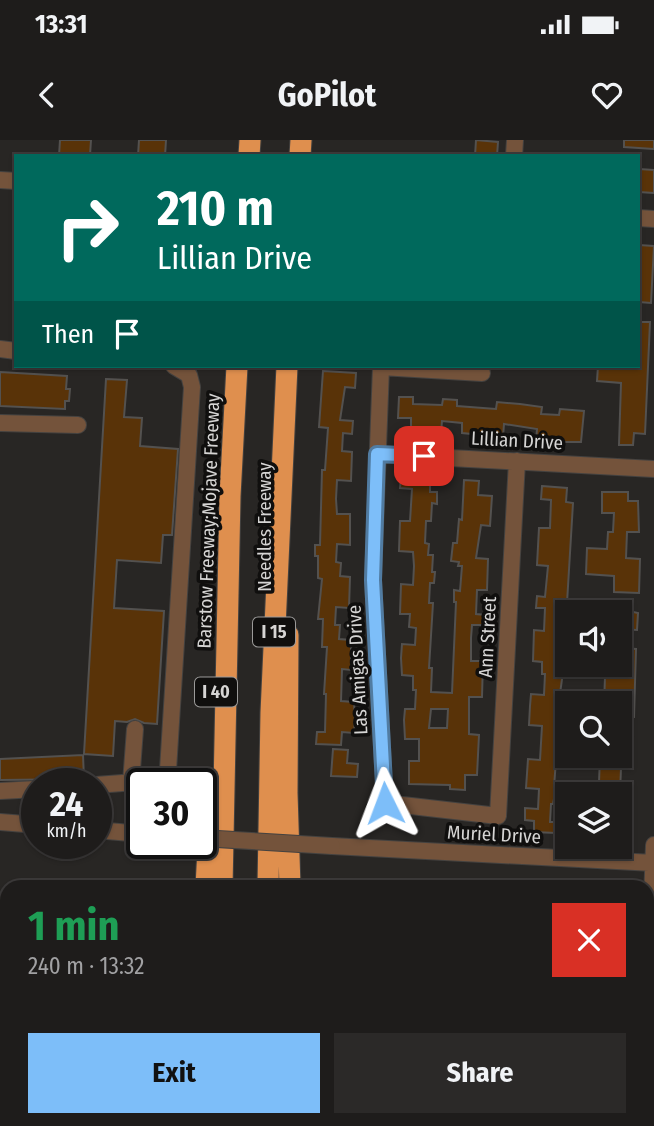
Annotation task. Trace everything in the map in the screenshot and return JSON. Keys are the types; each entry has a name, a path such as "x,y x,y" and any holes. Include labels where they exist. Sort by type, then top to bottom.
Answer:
{"highway":[{"name":"Barstow Freeway;Mojave Freeway","path":"222,880 230,496 237,368"},
{"name":"Needles Freeway","path":"286,371 287,793 290,880"},
{"name":"I 15","path":"268,880 271,713 286,371"},
{"name":"Needles Freeway","path":"206,880 230,496"}],"street":[{"path":"168,768 192,387 189,374 178,368"},
{"name":"Las Amigas Drive","path":"382,368 373,580 385,803 498,816"},
{"path":"399,368 482,373"},
{"path":"0,423 78,425"},
{"name":"Lillian Drive","path":"377,454 654,469"},
{"name":"Ann Street","path":"498,816 517,461"},
{"path":"132,768 135,729"},
{"path":"0,791 21,790"},
{"path":"0,822 21,824"},
{"name":"Muriel Drive","path":"217,839 654,863"},
{"path":"654,845 654,863"}],"building":[{"path":"60,140 91,140 90,154 59,154"},
{"path":"139,140 166,140 165,154 138,154"},
{"path":"476,140 498,142 497,154 475,154"},
{"path":"624,140 654,140 654,149 624,147"},
{"path":"640,169 654,170 654,193 640,192"},
{"path":"640,245 654,246 651,303 640,302"},
{"path":"640,322 650,322 645,434 634,433 633,445 619,445 621,383 597,381 598,368 640,368"},
{"path":"323,371 356,373 355,388 345,387 340,420 353,421 352,434 343,433 342,451 352,452 351,481 337,480 336,499 337,514 350,514 350,545 337,544 336,562 341,563 340,576 350,577 349,608 336,607 335,625 340,625 339,639 351,640 351,670 342,669 341,701 354,702 355,720 354,733 342,732 341,745 316,744 317,732 325,732 327,647 322,647 323,619 318,619 322,579 318,578 318,556 315,556 315,545 320,545 322,470 325,470 328,428 319,427"},
{"path":"0,372 67,376 69,401 65,401 65,409 0,406"},
{"path":"106,379 127,380 124,417 142,418 140,446 178,449 172,535 163,535 161,563 117,560 114,608 164,611 157,724 135,719 127,722 115,721 113,756 84,754"},
{"path":"399,397 413,397 413,404 442,405 443,399 457,400 457,406 496,409 497,402 520,404 542,407 541,414 559,415 560,409 584,411 581,442 536,442 537,429 504,424 503,437 462,433 462,423 442,421 441,434 411,432 411,418 398,418"},
{"path":"401,475 413,476 413,480 430,481 430,492 437,492 437,504 432,503 431,521 426,521 425,543 429,544 428,555 433,555 432,572 435,572 434,583 430,583 429,603 433,603 429,668 432,668 431,692 452,693 456,602 454,590 460,591 462,566 458,566 459,562 451,561 453,543 457,543 459,519 462,520 464,480 479,481 478,495 492,496 490,526 481,525 476,558 488,559 487,590 477,590 476,614 486,615 485,625 472,625 471,638 471,661 483,661 482,697 469,697 469,734 479,735 477,775 465,775 465,790 450,789 450,785 409,784 409,761 419,761 419,739 405,739 404,720 405,709 415,709 416,690 413,690 413,676 402,675 401,658 402,644 415,645 416,628 409,627 410,614 400,614 401,584 413,585 414,566 413,552 399,551 400,521 410,521 412,489 400,488","holes":["431,709 448,709 447,728 429,728"]},
{"path":"542,486 567,488 566,502 573,503 567,600 555,600 555,677 562,677 560,691 555,691 555,799 551,804 550,822 555,822 555,833 534,832 534,821 525,820 525,808 538,809 539,789 526,788 528,759 540,760 542,726 529,725 531,694 544,695 545,674 542,674 542,662 533,661 534,630 544,631 545,608 536,608 537,596 545,597 548,566 537,565 539,528 550,528 551,500 541,499"},
{"path":"602,492 628,492 628,501 638,501 639,532 627,532 626,558 640,559 639,593 614,592 614,576 586,574 587,548 607,549 608,532 613,532 614,513 602,513"},
{"path":"632,612 638,613 637,630 632,630"},
{"path":"632,649 636,649 634,717 632,691 604,691 605,677 632,677"},
{"path":"333,749 348,750 347,763 358,764 357,777 331,776"},
{"path":"83,755 84,768 21,768 21,780 0,780 0,759"},
{"path":"600,768 621,768 620,782 599,782"}],"route":[{"path":"385,803 373,580 377,454 424,456"}]}
